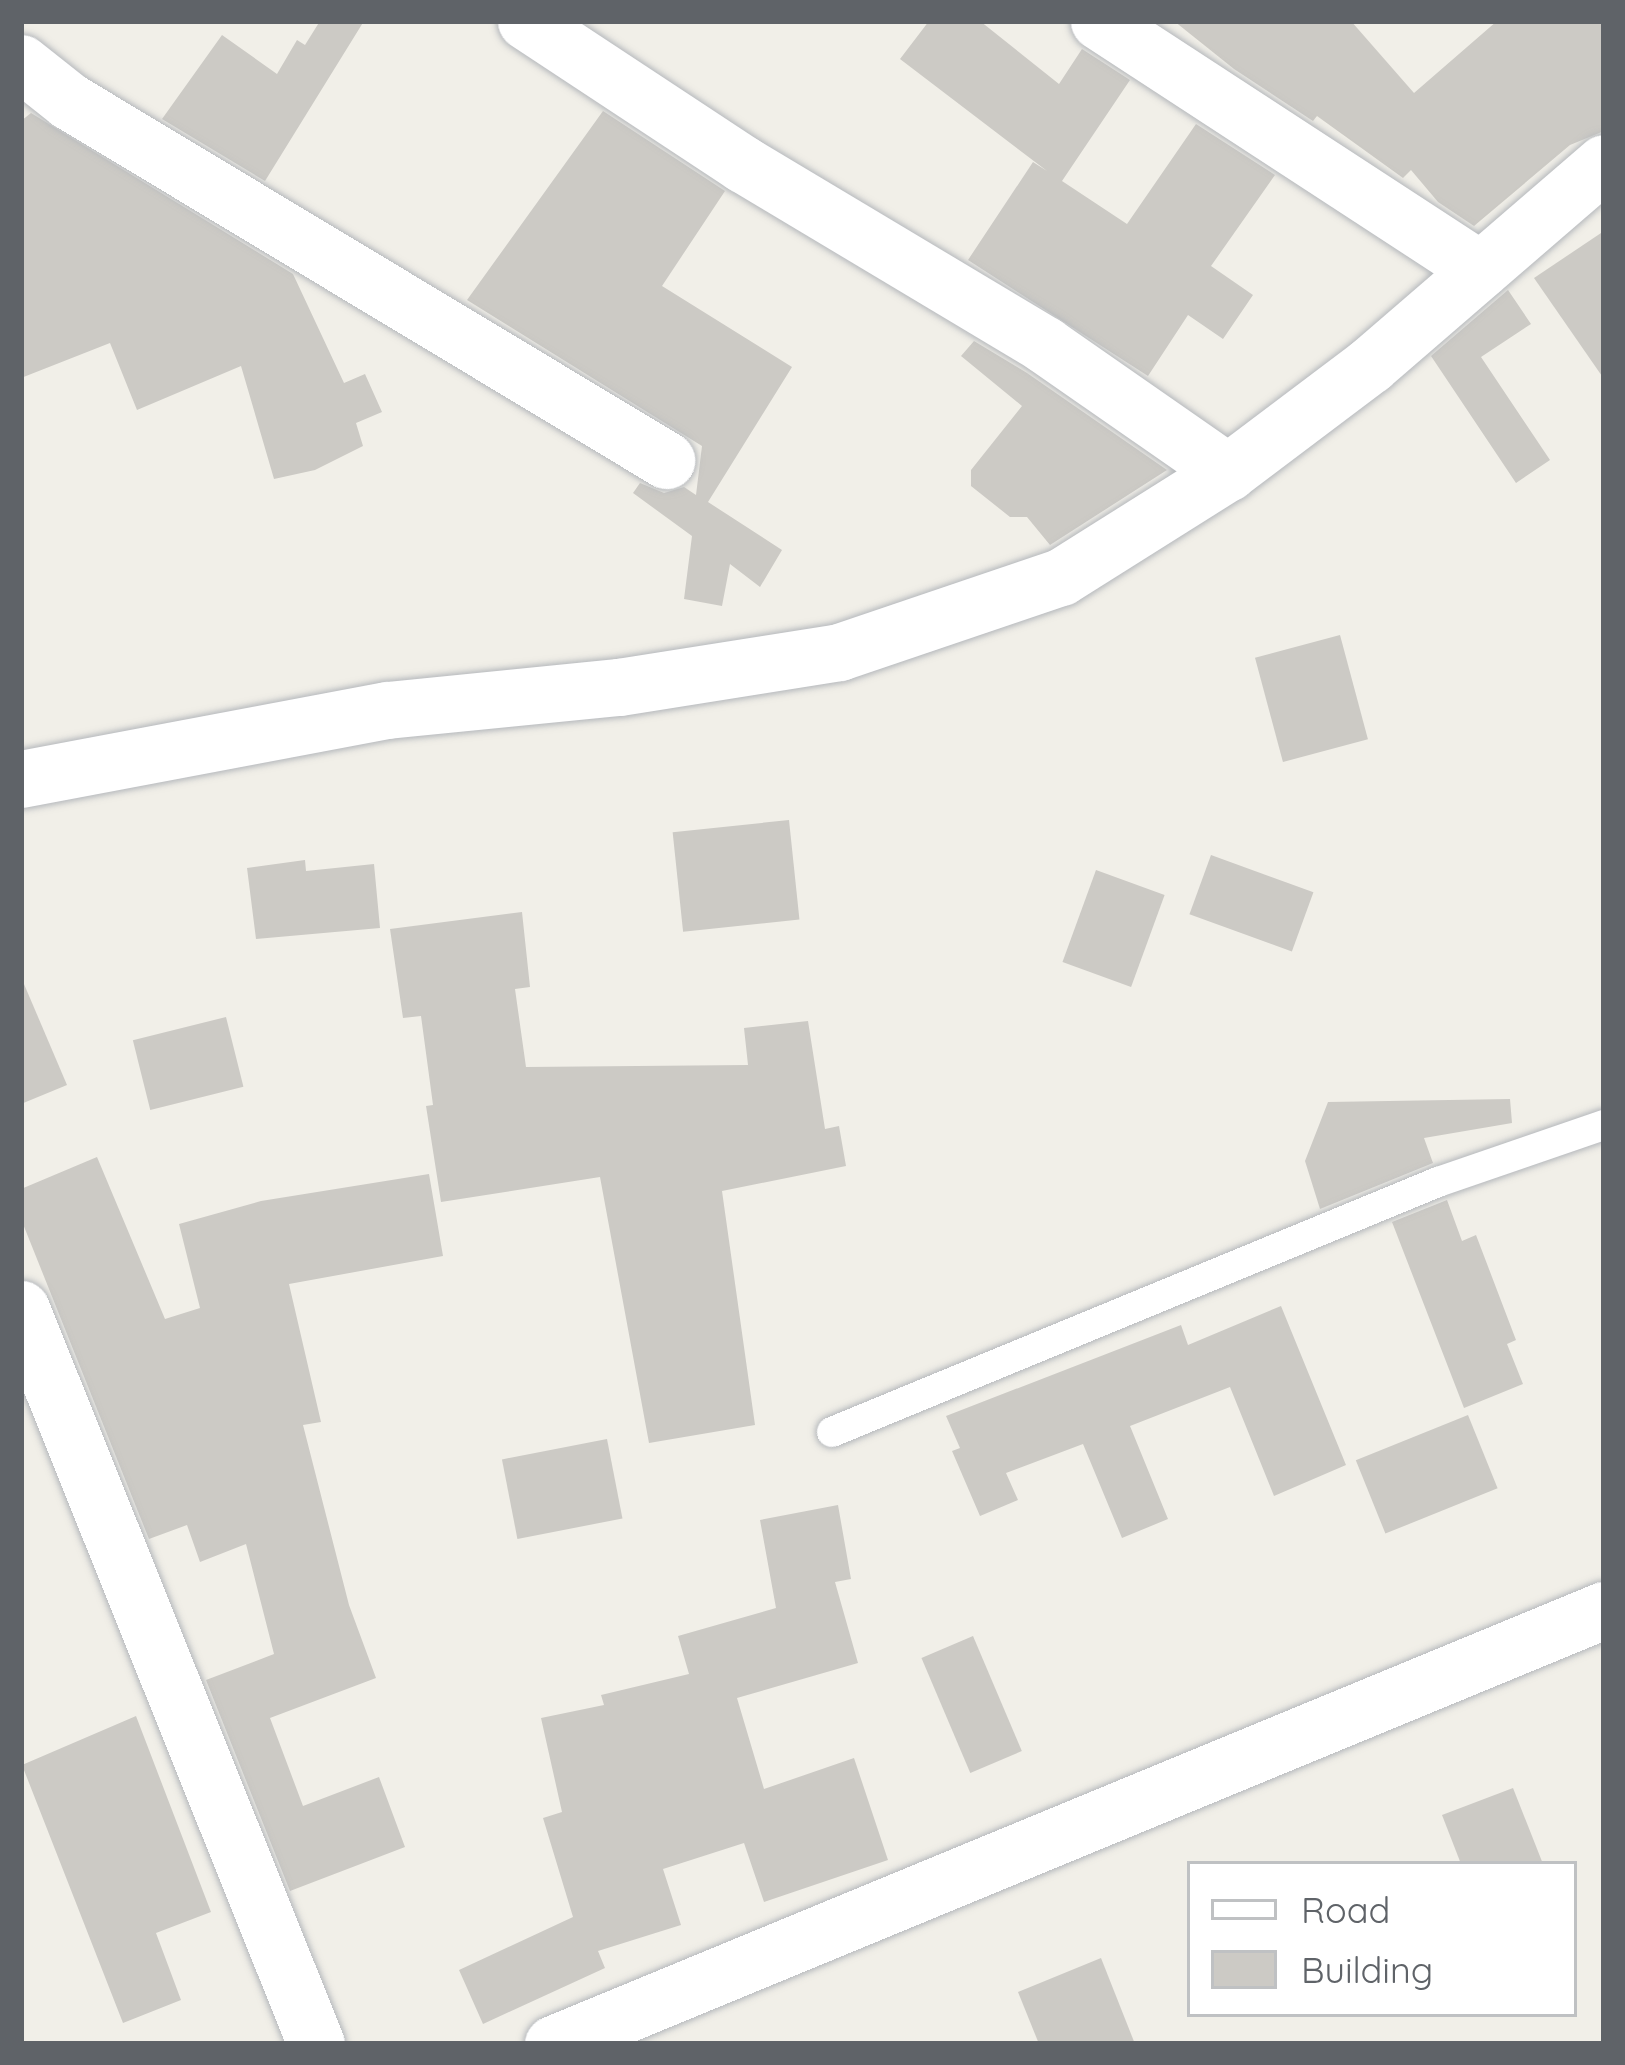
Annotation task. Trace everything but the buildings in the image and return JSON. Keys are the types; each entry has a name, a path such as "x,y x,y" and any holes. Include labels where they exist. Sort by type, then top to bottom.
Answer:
{"street":[{"path":"526,21 743,164 1045,346 1228,472"},
{"path":"1100,21 1480,269"},
{"path":"21,63 69,101 666,460"},
{"path":"21,779 387,710 619,686 839,652 1061,577 1228,472 1370,365 1604,163"},
{"path":"21,1309 316,2044"},
{"path":"554,2044 1604,1610"}],"lane":[{"path":"832,1432 1438,1182 1604,1125"}]}
